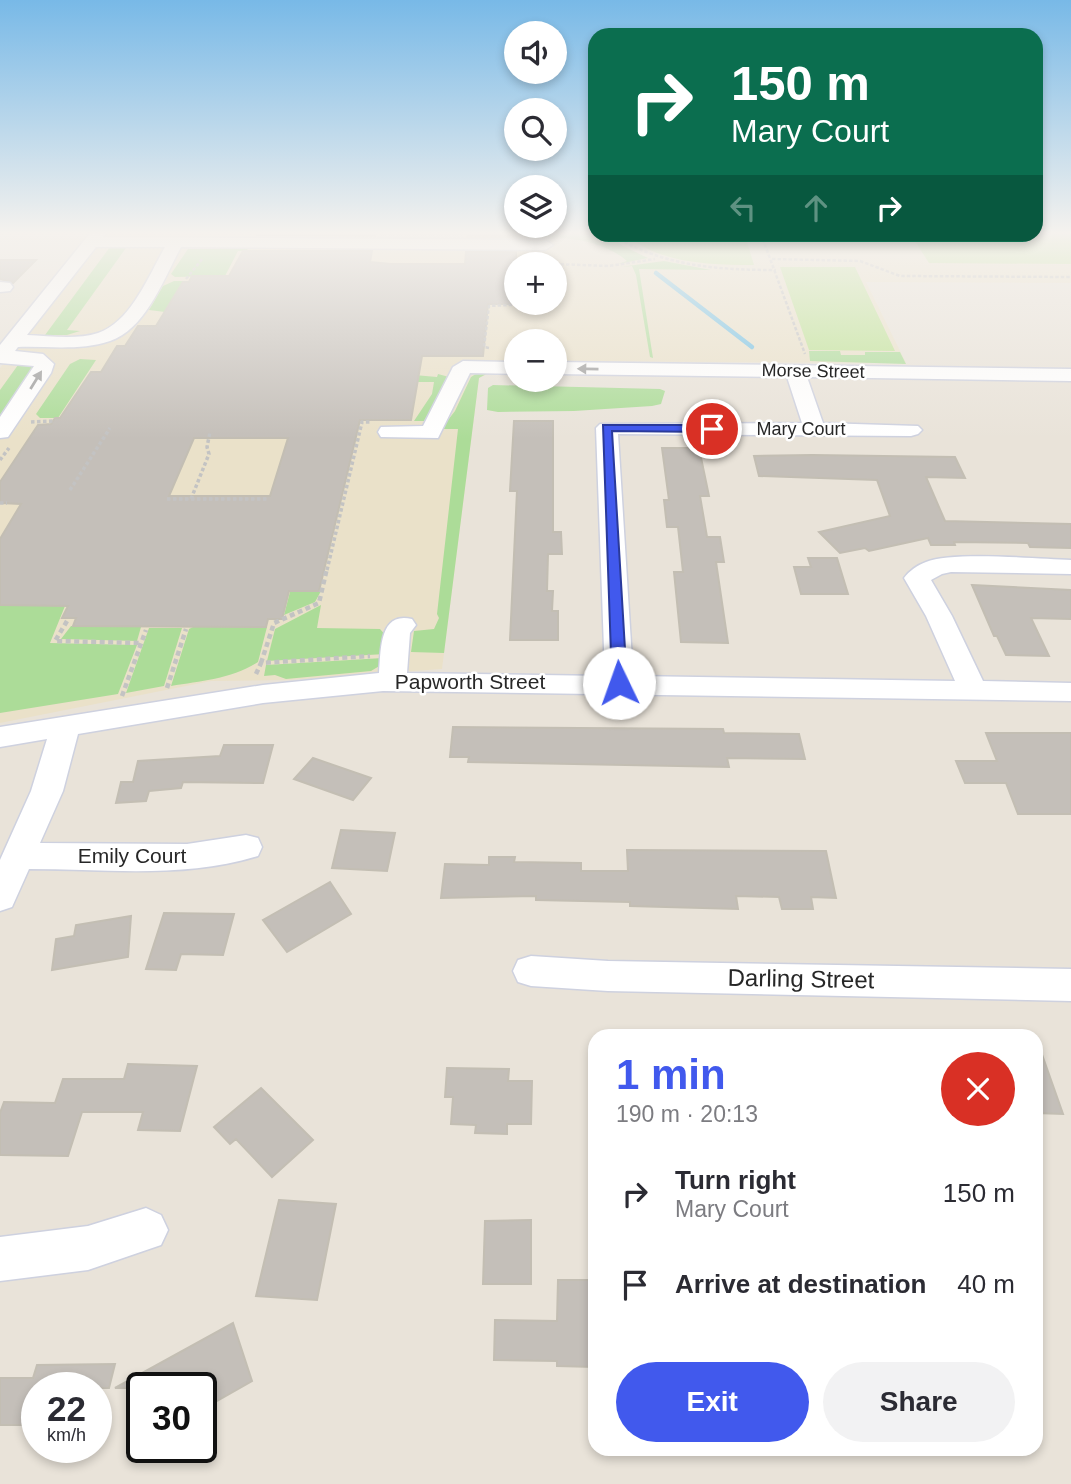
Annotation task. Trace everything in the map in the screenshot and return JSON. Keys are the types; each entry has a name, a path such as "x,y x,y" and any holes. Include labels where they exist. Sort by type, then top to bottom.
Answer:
{"street":[{"path":"4,352 44,301"},
{"path":"4,352 106,337 130,319 141,301"},
{"path":"0,432 41,373 44,364 36,358 4,352"},
{"path":"382,427 429,433 463,368 492,363 504,366"},
{"name":"Morse Street","path":"567,368 1071,375"},
{"path":"803,371 814,429"},
{"name":"Mary Court","path":"619,683 607,428 911,430"},
{"path":"973,690 939,616 917,578 935,567 951,565 1071,567"},
{"path":"393,681 397,631 403,625"},
{"name":"Papworth Street","path":"0,737 263,694 393,681 1071,692"},
{"path":"0,897 47,791 66,726"},
{"name":"Emily Court","path":"18,856 187,857 246,847"},
{"name":"Darling Street","path":"531,971 621,976 1071,985"},
{"path":"0,1259 88,1248 146,1230"}],"path":[{"path":"784,301 803,371"},
{"path":"492,363 490,348 484,347 489,306 504,306"},
{"path":"26,422 53,421"},
{"path":"261,663 274,623 318,603 362,422 382,427"},
{"path":"69,490 110,428"},
{"path":"191,499 209,454 207,447 210,432"},
{"path":"167,499 269,499"},
{"path":"0,503 7,503"},
{"path":"67,621 55,641 141,643"},
{"path":"167,689 186,629"},
{"path":"121,697 146,630"}],"shaded area":[{"path":"53,301 504,301 504,315 567,315 567,301 876,301 906,363 567,361 567,329 504,329 504,367 479,378 442,669 289,680 211,681 0,723 0,368"}],"green space":[{"path":"70,301 88,301 67,330 80,331 67,335 45,335"},
{"path":"154,301 174,301 165,312 149,310"},
{"path":"640,301 644,301 653,358 650,357"},
{"path":"792,301 871,301 895,351 809,350"},
{"path":"809,351 840,351 841,355 900,352 906,364 810,361"},
{"path":"80,359 96,360 58,418 40,418 36,414 70,364"},
{"path":"10,362 35,364 0,425 0,390 18,365 5,365"},
{"path":"479,372 490,372 479,378 444,653 411,652 414,631 434,629 439,618 437,614 458,429 441,429 455,411 471,377"},
{"path":"403,374 437,377 438,374 449,377 424,421 414,421 432,394 434,382 400,382"},
{"path":"493,385 504,385 504,392 567,392 567,387 665,391 661,404 652,406 498,412 487,410 488,388"},
{"path":"321,591 315,602 284,615 290,592"},
{"path":"321,605 317,628 380,629 387,637 385,654 267,661 275,629"},
{"path":"0,606 65,606 50,643 137,645 118,694 0,713"},
{"path":"71,626 141,627 137,641 61,639"},
{"path":"267,627 258,662 227,676 171,686 189,629"},
{"path":"149,628 182,628 164,686 126,693"},
{"path":"383,658 381,665 371,671 286,679 275,675 264,676 266,665"}],"building":[{"path":"171,301 504,301 504,304 488,304 483,356 422,356 411,420 360,420 319,591 289,591 282,619 268,619 266,627 73,626 76,618 62,618 68,606 0,605 0,539 21,504 0,503 0,482 38,425 51,424 55,418 60,418 91,372 101,372 117,346 125,346 138,326 156,326","holes":["194,438 288,438 270,496 169,496"]},
{"path":"514,421 553,421 553,532 561,532 562,554 548,554 547,591 553,591 552,611 558,611 558,640 510,640 517,491 510,491"},
{"path":"662,448 699,448 709,496 700,496 707,537 720,537 724,562 716,562 728,643 681,642 674,572 683,572 678,527 667,527 664,500 669,500"},
{"path":"754,456 955,457 965,478 926,477 945,521 1071,524 1071,548 1030,547 1028,543 954,542 955,545 931,545 928,538 869,551 865,548 840,553 819,532 890,516 877,480 759,476"},
{"path":"808,558 837,558 848,594 801,594 794,567 811,567"},
{"path":"972,585 1071,590 1071,619 1031,618 1049,656 1006,655 997,636 994,636"},
{"path":"453,727 723,729 724,733 799,734 805,759 727,758 729,767 468,762 469,757 450,757"},
{"path":"986,733 1071,733 1071,814 1018,814 1006,783 965,783 956,761 997,761"},
{"path":"224,745 273,745 263,783 183,782 181,788 149,791 146,801 116,803 121,782 133,782 138,761 220,756"},
{"path":"313,758 371,778 353,800 294,779"},
{"path":"341,830 395,833 387,871 332,868"},
{"path":"627,850 826,851 836,898 811,897 813,909 782,909 779,897 736,896 738,909 630,906 630,902 536,900 536,896 441,898 445,864 489,865 489,857 515,857 514,862 581,863 581,871 628,871"},
{"path":"330,882 351,914 287,952 263,920"},
{"path":"164,913 234,914 223,955 181,954 176,970 146,969"},
{"path":"131,916 128,957 52,970 56,939 74,936 76,925"},
{"path":"1043,1057 1063,1114 1043,1113"},
{"path":"128,1064 197,1066 180,1131 138,1130 143,1112 82,1112 68,1156 0,1155 0,1113 4,1102 55,1103 63,1079 124,1079"},
{"path":"447,1068 509,1069 508,1081 532,1081 531,1124 507,1124 507,1134 475,1133 476,1125 451,1124 453,1097 445,1097"},
{"path":"261,1088 313,1140 272,1177 236,1139 230,1144 214,1127"},
{"path":"279,1200 336,1204 317,1300 256,1296"},
{"path":"531,1220 531,1284 483,1284 485,1221"},
{"path":"558,1280 588,1280 588,1367 557,1366 557,1361 494,1360 495,1320 557,1321"},
{"path":"233,1323 252,1381 217,1401 217,1372 144,1372"},
{"path":"115,1364 112,1376 112,1372 35,1372 37,1365"},
{"path":"0,1378 21,1378 21,1425 0,1425"},
{"path":"126,1382 126,1388 115,1388"}],"waterway":[{"path":"693,301 752,347"}],"route":[{"path":"619,683 607,428 712,429"}]}
